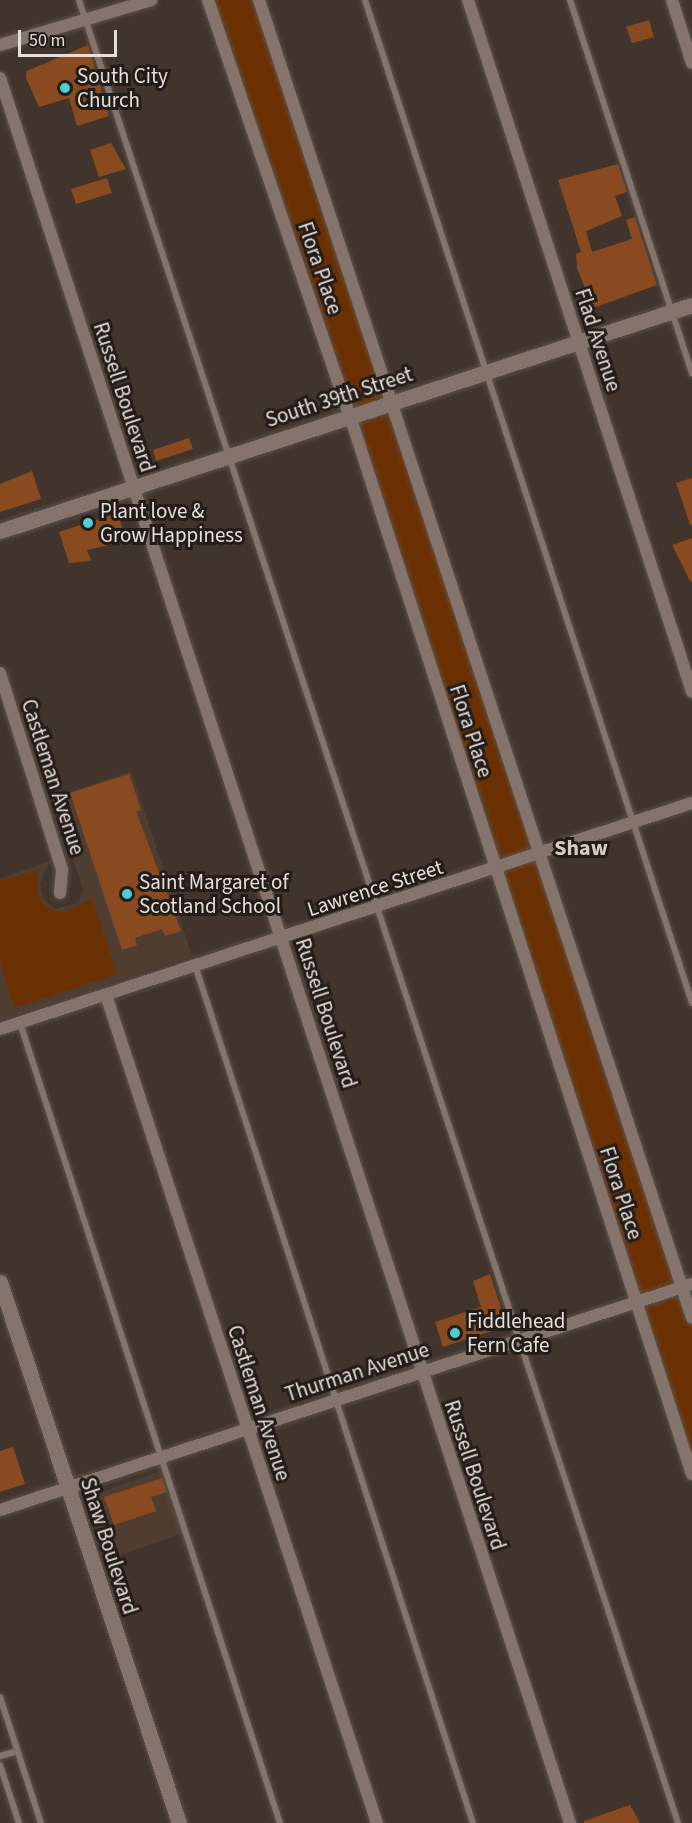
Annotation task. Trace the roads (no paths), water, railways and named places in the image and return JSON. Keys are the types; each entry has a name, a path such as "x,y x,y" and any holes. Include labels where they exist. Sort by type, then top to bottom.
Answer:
{"street":[{"path":"0,45 151,0"},
{"name":"Flora Place","path":"208,0 350,416 494,870 692,1474"},
{"name":"Flora Place","path":"259,0 540,856 687,1286 692,1318"},
{"name":"Flad Avenue","path":"468,0 692,692"},
{"path":"672,0 692,63"},
{"name":"Russell Boulevard","path":"0,78 282,939 420,1372 570,1823"},
{"name":"South 39th Street","path":"0,531 692,305"},
{"name":"Castleman Avenue","path":"0,673 62,870 60,893"},
{"name":"Lawrence Street","path":"0,1029 540,856 692,803"},
{"name":"Castleman Avenue","path":"106,994 377,1823"},
{"name":"Shaw Boulevard","path":"0,1282 179,1823"},
{"name":"Thurman Avenue","path":"0,1510 687,1286"}],"lane":[{"path":"79,0 375,907 678,1823"},
{"path":"365,0 692,1004"},
{"path":"570,0 692,374"},
{"path":"195,965 333,1400 473,1823"},
{"path":"20,1022 280,1823"},
{"path":"0,1697 41,1823"},
{"path":"0,1756 17,1750"},
{"path":"0,1765 19,1823"}],"place":[{"name":"South City Church","path":"65,88"},
{"name":"Plant love & Grow Happiness","path":"88,523"},
{"name":"Saint Margaret of Scotland School","path":"127,894"},
{"name":"Fiddlehead Fern Cafe","path":"455,1333"}],"district":[{"name":"Shaw","path":"581,849"}]}
